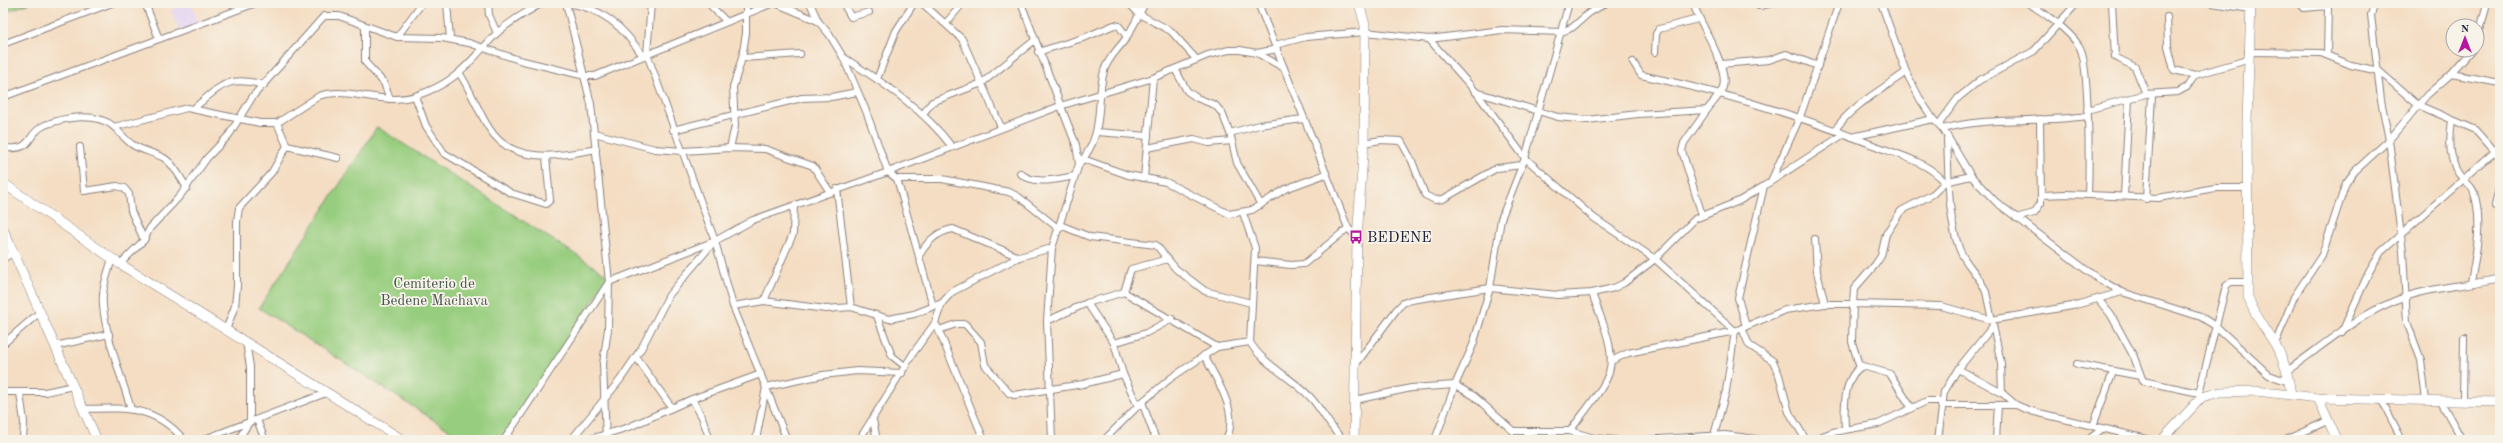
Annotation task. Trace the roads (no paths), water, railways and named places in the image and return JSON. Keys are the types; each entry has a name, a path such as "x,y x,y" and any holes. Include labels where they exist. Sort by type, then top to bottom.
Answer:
{"street":[{"path":"3,44 112,3"},
{"path":"145,3 159,39"},
{"path":"3,97 256,3"},
{"path":"397,37 422,3"},
{"path":"447,3 450,39"},
{"path":"488,3 489,15 497,33"},
{"path":"114,127 177,110 194,108 260,124 277,123 319,96 327,93 390,99 415,96 460,74 497,33 542,3"},
{"path":"606,437 603,364 608,329 609,282 591,104 566,3 583,5 609,18 621,28 645,55 673,130 683,151 715,241 733,306 787,440"},
{"path":"645,55 651,3"},
{"path":"708,3 727,22"},
{"path":"730,148 735,126 733,87 742,58 746,3"},
{"path":"131,409 109,334 103,295 116,261 144,240 150,228 187,188 207,158 229,135 253,96 324,16 339,16 365,27 397,37 450,39 485,48 519,60 584,76 595,76 774,3 818,21"},
{"path":"811,3 818,21 829,34 843,57 856,92 871,123 888,172 897,179 933,306"},
{"path":"843,3 851,17 869,12"},
{"path":"877,79 896,31 914,3"},
{"path":"922,3 962,39 1002,127"},
{"path":"946,23 963,3"},
{"path":"1020,3 1081,161"},
{"path":"1129,3 1139,14 1171,31 1196,59"},
{"path":"1052,440 1047,321 1052,248 1060,227 1074,176 1081,161 1090,149 1097,132 1104,72 1108,61 1127,37 1145,3"},
{"path":"1258,3 1303,119 1348,228 1357,238"},
{"path":"1354,440 1357,238 1364,143 1365,32 1359,3"},
{"path":"1435,440 1454,385 1473,345 1490,288 1501,219 1525,158 1536,111 1562,32 1569,3"},
{"path":"1257,53 1306,37 1365,32 1429,39 1502,30 1562,32 1572,27 1589,13 1606,3"},
{"path":"1693,3 1698,19 1721,64 1723,86 1720,94 1684,143 1682,151 1702,215"},
{"path":"1759,6 1774,3"},
{"path":"1771,182 1800,117 1838,3"},
{"path":"2028,3 2057,26 2079,46 2082,52 2087,113 2088,195"},
{"path":"1942,127 1958,98 1980,80 2034,50 2077,3"},
{"path":"2112,3 2115,57 2135,67 2149,94 2146,199"},
{"path":"2212,3 2251,6 2248,56 2248,297 2252,309 2275,344 2287,371 2291,395"},
{"path":"2299,3 2303,8 2328,6 2327,55"},
{"path":"2375,3 2371,15 2379,71 2383,120 2389,140 2400,233 2407,322 2421,360 2426,400"},
{"path":"2483,18 2487,3"},
{"path":"1883,4 1906,72 1933,119 1942,127 1970,176 2016,218 2097,278 2122,292 2201,317 2216,327 2269,375 2289,382"},
{"path":"2167,17 2168,46 2174,70 2195,75"},
{"path":"1655,52 1656,34 1659,29 1698,19"},
{"path":"1038,52 1086,37 1114,25 1119,26 1127,37"},
{"path":"365,27 365,62 384,83 390,99"},
{"path":"1429,39 1476,92 1525,158 1594,218 1655,259 1741,328 1749,345 1773,361 1779,375 1789,412 1806,440"},
{"path":"923,114 932,102 982,83 1034,40"},
{"path":"504,440 609,282 715,241 753,220 888,172 952,146 1060,106 1153,78 1196,59 1229,50 1257,53 1284,68"},
{"path":"1942,127 2006,119 2040,119 2087,113 2149,94 2183,90 2195,75 2248,56 2306,52 2327,55 2351,65 2379,71 2418,105 2452,120 2463,123 2476,130 2498,155"},
{"path":"742,58 800,54"},
{"path":"1721,64 1769,60 1786,54 1818,66"},
{"path":"843,57 877,79 923,114 952,146"},
{"path":"2275,344 2294,297 2322,255 2346,183 2355,171 2389,140 2418,105 2451,74 2465,58"},
{"path":"1633,62 1641,75 1720,94 1800,117 1917,161 1947,182"},
{"path":"1175,68 1187,91 1218,107 1230,133 1237,163 1261,205"},
{"path":"1834,130 1855,110 1906,72"},
{"path":"460,74 490,130 500,141 516,150 546,156 596,149"},
{"path":"2451,74 2500,84"},
{"path":"1144,178 1153,78"},
{"path":"194,108 233,81 244,80 264,85"},
{"path":"673,130 802,98 831,97 856,92"},
{"path":"1476,92 1558,118 1587,120 1638,114 1707,110"},
{"path":"415,96 426,126 444,153 511,193 546,204 548,203 550,200 546,156"},
{"path":"2124,196 2129,99"},
{"path":"3,148 16,149 24,147 41,128 62,120 91,118 106,121 131,144 165,159 187,188"},
{"path":"1230,133 1259,125 1303,119"},
{"path":"1852,137 1933,119"},
{"path":"2016,218 2034,213 2039,209 2042,195 2040,119"},
{"path":"2452,120 2450,150 2453,161 2463,180 2471,185 2476,204 2477,248 2471,282"},
{"path":"277,123 287,146"},
{"path":"1097,132 1148,136"},
{"path":"594,133 655,149 683,151 730,148 765,149 798,158 813,166 830,192"},
{"path":"1356,364 1403,303 1490,288 1558,295 1592,293 1624,283 1655,259 1695,219 1720,209 1764,186 1844,134"},
{"path":"1947,138 1947,182 1953,228 1965,262 1984,284 2001,363 2002,393"},
{"path":"1147,148 1194,139 1209,143 1232,141"},
{"path":"1364,143 1381,140 1401,141 1410,156 1425,195 1435,200 1443,199 1496,168 1522,165"},
{"path":"287,146 338,158"},
{"path":"226,330 235,306 238,286 237,221 239,208 272,172 287,146"},
{"path":"80,147 84,191 117,186 124,188 131,197 131,211 144,240"},
{"path":"2342,332 2369,272 2381,252 2400,233 2463,180 2498,155 2500,147"},
{"path":"1081,161 1128,175 1172,185 1229,214 1243,213 1261,205 1285,189 1326,174"},
{"path":"1020,173 1024,177 1036,180 1074,176"},
{"path":"1861,367 1852,342 1854,289 1881,256 1884,238 1901,211 1933,194 1947,182 1970,176"},
{"path":"897,179 942,179 1009,192 1019,197 1060,227 1090,237 1152,244 1160,248 1176,269 1205,291 1251,303"},
{"path":"3,183 116,261 403,440"},
{"path":"2496,206 2500,184"},
{"path":"1714,438 1741,328 1738,298 1764,186"},
{"path":"2042,195 2124,196 2146,199 2215,188 2247,188"},
{"path":"837,189 850,307"},
{"path":"764,301 793,234 794,206"},
{"path":"1243,213 1252,235 1255,261 1251,303 1250,342 1260,355 1292,379 1312,399 1344,440"},
{"path":"919,256 926,244 934,236 944,230 953,228 1019,257"},
{"path":"1255,261 1292,265 1304,264 1348,228"},
{"path":"3,229 97,440"},
{"path":"1815,239 1817,272 1825,304"},
{"path":"571,440 636,357 670,295 715,241"},
{"path":"733,306 764,301 826,309 850,307 889,319 902,318 942,303 963,285 1019,257 1052,248"},
{"path":"3,259 14,252"},
{"path":"1124,292 1132,269 1168,259"},
{"path":"2287,371 2342,332 2390,303 2405,296 2448,286 2500,278"},
{"path":"2162,440 2200,395 2226,286 2231,282 2248,282"},
{"path":"1047,321 1087,303 1124,292 1217,347"},
{"path":"1610,361 1628,353 1741,328 1785,310 1825,304 1941,306 1992,323 2072,306 2122,292"},
{"path":"1570,431 1607,379 1610,361 1606,332 1592,293"},
{"path":"2098,299 2111,315 2134,357 2140,376 2147,383 2200,395 2237,391 2318,398 2500,402"},
{"path":"860,440 935,323 942,303"},
{"path":"1087,303 1114,343 1123,374 1140,404 1156,440"},
{"path":"3,344 40,312"},
{"path":"877,316 892,356 906,367"},
{"path":"1114,343 1146,333 1172,319"},
{"path":"935,323 984,440"},
{"path":"1938,440 1944,392 1958,369 1992,323"},
{"path":"939,330 956,324 965,324 981,342 985,365 1009,393 1020,395 1050,388 1083,384 1123,374"},
{"path":"55,346 109,334"},
{"path":"2463,400 2464,338"},
{"path":"238,440 250,422 250,367 246,342"},
{"path":"1104,440 1140,404 1171,378 1204,355 1217,347 1250,342"},
{"path":"1204,355 1227,404 1230,416 1230,429 1225,440"},
{"path":"636,357 672,408"},
{"path":"2077,364 2140,376"},
{"path":"1861,367 1890,374 1911,407"},
{"path":"1845,429 1844,414 1850,376 1861,367"},
{"path":"1958,369 2002,393 2016,405"},
{"path":"766,387 823,375 857,371 902,373"},
{"path":"2093,426 2113,372"},
{"path":"587,440 606,437 692,399 761,374"},
{"path":"1355,400 1422,387 1454,385 1474,396 1511,430 1570,431 1594,438 1615,440"},
{"path":"3,392 45,392 73,386"},
{"path":"756,440 766,387"},
{"path":"20,393 24,422 23,440"},
{"path":"202,440 326,393"},
{"path":"2318,398 2327,421 2337,440"},
{"path":"692,399 702,417 710,440"},
{"path":"2381,399 2402,440"},
{"path":"2440,400 2462,440"},
{"path":"1812,440 1845,429 1878,424 1911,407 1927,401 1942,403 2016,405 2102,429 2151,440"},
{"path":"1996,440 1998,405"},
{"path":"83,409 131,409 148,412 167,424 184,440"},
{"path":"257,420 265,440"},
{"path":"872,420 877,440"},
{"path":"2286,440 2327,421"},
{"path":"2088,440 2102,429"},
{"path":"1526,440 1530,431"},
{"path":"1643,440 1714,438 1763,440"}],"place":[{"name":"BEDENE","path":"1356,237"}],"park label":[{"name":"Cemiterio de Bedene Machava","path":"434,292"}]}
